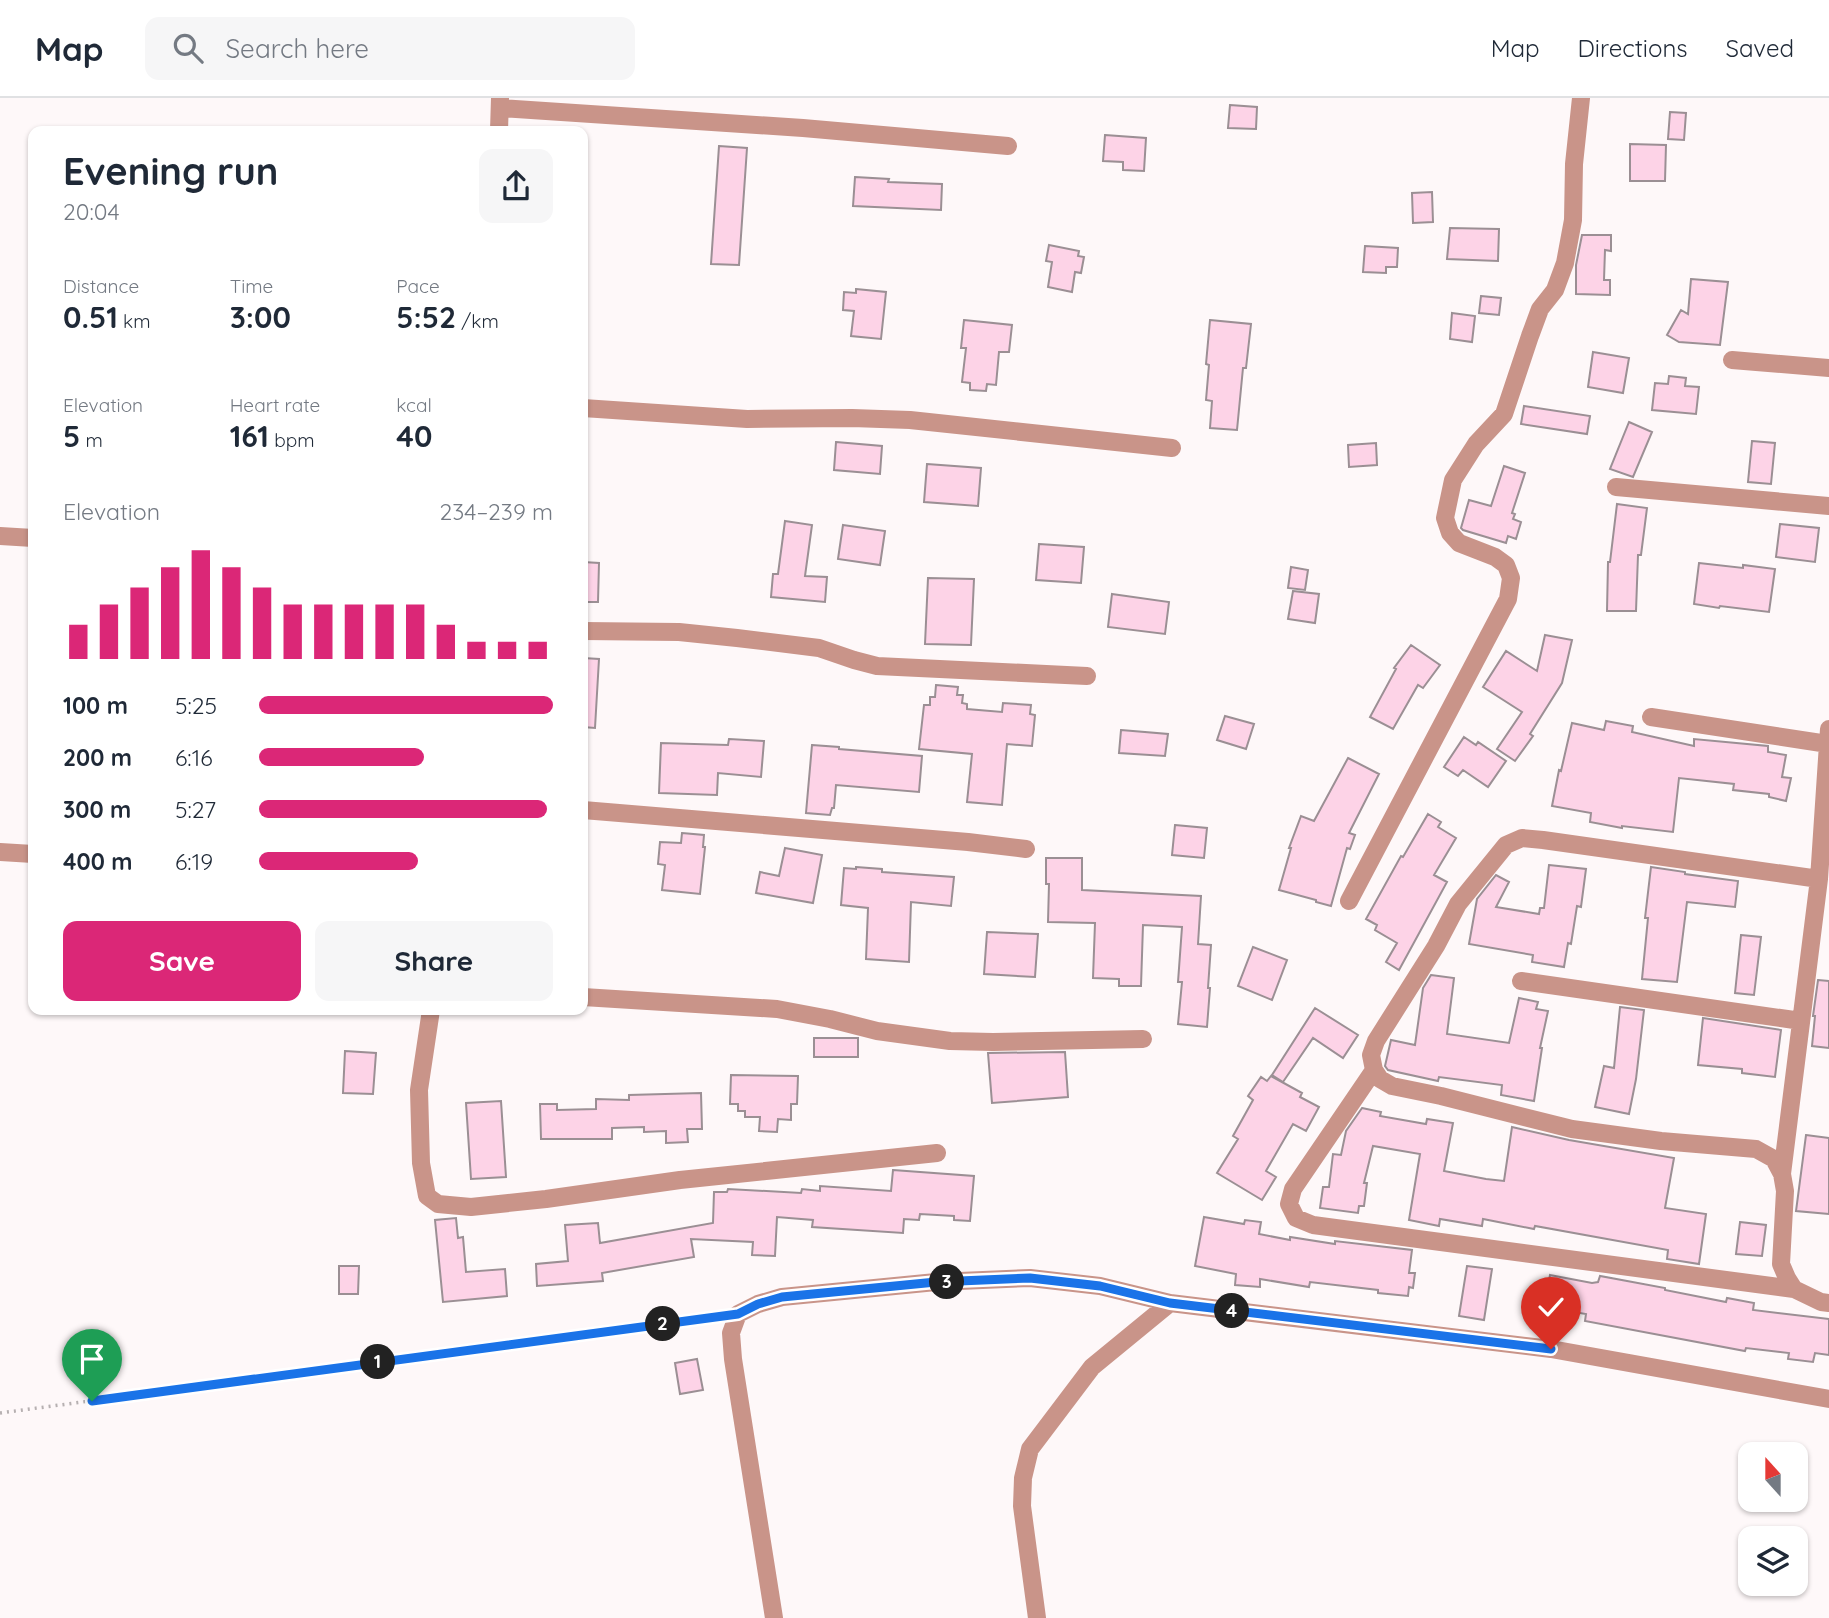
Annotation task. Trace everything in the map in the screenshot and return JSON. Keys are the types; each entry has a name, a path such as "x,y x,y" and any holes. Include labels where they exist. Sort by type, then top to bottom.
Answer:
{"street":[{"path":"1349,901 1508,599 1511,578 1506,565 1495,557 1459,543 1450,533 1445,518 1453,480 1476,444 1504,415 1540,309 1555,290 1565,263 1573,220 1574,163 1581,98"},
{"path":"499,126 500,103 1008,146"},
{"path":"1732,360 1829,368"},
{"path":"588,408 747,419 910,420 1172,448"},
{"path":"1616,487 1829,506"},
{"path":"0,536 28,538"},
{"path":"588,631 679,632 737,638 819,648 877,666 1087,676"},
{"path":"1651,717 1828,736 1819,879 1782,1174 1785,1191 1781,1264 1794,1289"},
{"path":"588,810 1026,849"},
{"path":"1782,1174 1774,1159 1756,1149 1661,1141 1572,1129 1392,1086 1380,1079 1374,1070 1371,1055 1376,1041 1436,946 1458,904 1506,845 1522,838 1819,879"},
{"path":"0,852 28,854"},
{"path":"1521,981 1801,1021"},
{"path":"588,997 776,1009 877,1031 950,1041 1143,1039"},
{"path":"429,1015 419,1090 421,1163 427,1196 438,1204 483,1206 680,1180 937,1153"},
{"path":"1374,1070 1293,1189 1289,1204 1296,1218 1313,1225 1794,1289 1829,1303"},
{"path":"774,1618 731,1333 738,1314 758,1304 782,1297 936,1282 1030,1278 1100,1286 1170,1303 1551,1349 1829,1399"},
{"path":"1037,1618 1022,1506 1023,1478 1030,1449 1092,1367 1170,1303"}],"path":[{"path":"0,1413 738,1314"}],"building":[{"path":"1230,105 1257,107 1256,129 1228,128"},
{"path":"1670,112 1686,113 1684,140 1668,139"},
{"path":"1105,135 1146,138 1144,171 1123,170 1123,162 1103,161"},
{"path":"1630,144 1666,145 1665,181 1630,181"},
{"path":"719,146 747,148 739,265 711,264"},
{"path":"855,177 889,179 888,182 942,184 941,210 853,206"},
{"path":"1432,192 1433,222 1413,223 1412,193"},
{"path":"1450,228 1499,229 1498,261 1447,259"},
{"path":"1582,235 1611,235 1611,251 1605,250 1604,280 1610,280 1610,295 1576,294 1576,265"},
{"path":"1049,245 1079,251 1078,256 1084,257 1081,273 1075,272 1072,292 1048,287 1052,262 1046,261"},
{"path":"1365,246 1398,248 1397,267 1386,267 1386,273 1363,272"},
{"path":"1691,279 1728,282 1720,345 1679,342 1667,335 1681,310 1688,314"},
{"path":"856,289 886,292 881,339 851,336 854,311 843,310 844,292 856,293"},
{"path":"1481,296 1501,298 1499,315 1479,313"},
{"path":"1452,313 1475,316 1472,342 1450,339"},
{"path":"964,320 1012,325 1009,352 999,352 996,385 987,384 986,391 970,390 970,383 962,382 966,348 961,348"},
{"path":"1210,320 1251,324 1246,368 1243,368 1237,430 1210,428 1212,401 1206,400 1209,365 1206,364"},
{"path":"1593,352 1629,358 1623,393 1588,387"},
{"path":"1669,376 1686,378 1685,386 1699,387 1696,414 1652,410 1655,383 1668,384"},
{"path":"1524,406 1590,416 1587,434 1521,424"},
{"path":"1629,422 1652,432 1633,477 1610,469"},
{"path":"1752,441 1775,443 1771,484 1748,482"},
{"path":"836,442 882,446 880,474 834,470"},
{"path":"1376,443 1377,465 1349,467 1348,445"},
{"path":"927,464 981,468 978,506 924,502"},
{"path":"1504,466 1525,473 1512,513 1515,514 1513,519 1521,522 1516,539 1508,536 1506,543 1461,528 1469,500 1491,506"},
{"path":"1617,504 1647,508 1641,555 1638,555 1636,611 1607,611 1608,562"},
{"path":"785,521 812,525 805,576 827,577 825,602 771,597 773,574 778,574"},
{"path":"1780,524 1819,528 1815,562 1776,557"},
{"path":"843,525 885,531 880,565 838,559"},
{"path":"1039,544 1084,547 1081,583 1036,580"},
{"path":"588,562 599,563 598,602 588,602"},
{"path":"1699,563 1775,569 1769,612 1694,604"},
{"path":"1291,567 1308,570 1305,590 1288,588"},
{"path":"928,578 974,579 971,645 925,644"},
{"path":"1293,591 1319,594 1315,623 1288,619"},
{"path":"1112,594 1169,602 1165,634 1108,627"},
{"path":"1545,635 1572,640 1562,683 1530,734 1533,736 1515,761 1497,749 1522,712 1483,687 1506,651 1537,671"},
{"path":"1411,645 1440,665 1423,688 1418,685 1393,729 1370,717 1396,669 1394,668"},
{"path":"588,658 599,659 595,728 588,727"},
{"path":"936,685 958,687 957,695 963,695 962,703 967,704 967,709 1002,712 1003,703 1031,705 1030,714 1035,715 1032,746 1007,744 1002,805 967,802 972,754 919,749 924,705 930,705 930,697 935,697"},
{"path":"1225,716 1254,724 1246,749 1217,740"},
{"path":"1606,721 1633,726 1632,732 1694,746 1694,739 1768,746 1768,752 1786,755 1782,777 1791,778 1786,801 1769,797 1769,794 1733,790 1734,784 1679,778 1673,832 1622,828 1590,822 1591,813 1552,806 1572,723 1604,730"},
{"path":"1121,730 1168,734 1165,756 1119,753"},
{"path":"1464,737 1476,745 1478,742 1506,761 1488,787 1463,770 1458,776 1444,767"},
{"path":"729,739 764,741 761,777 718,773 717,795 659,793 661,743 728,745"},
{"path":"812,745 922,756 919,792 836,785 834,808 830,815 806,813"},
{"path":"1348,758 1379,774 1349,833 1355,835 1350,849 1347,848 1331,906 1279,890 1289,848 1301,816 1314,821"},
{"path":"1428,814 1441,822 1438,827 1456,838 1434,875 1447,882 1399,970 1386,962 1397,943 1375,930 1377,925 1366,919"},
{"path":"1175,825 1207,828 1204,858 1172,855"},
{"path":"682,833 704,835 700,894 662,890 665,865 658,864 660,842 681,843"},
{"path":"785,848 822,855 813,903 756,893 760,872 779,876"},
{"path":"1046,858 1082,858 1082,890 1201,896 1198,944 1211,945 1207,1027 1178,1024 1182,982 1178,982 1182,927 1143,925 1141,986 1119,986 1119,979 1093,978 1095,923 1048,922 1049,884 1046,884"},
{"path":"1549,865 1586,869 1581,907 1577,906 1564,967 1532,962 1533,955 1469,944 1477,899 1496,875 1509,882 1496,907 1539,914 1540,908 1544,908"},
{"path":"1651,867 1738,881 1735,907 1687,902 1677,982 1642,979"},
{"path":"844,868 882,869 882,872 954,877 951,906 911,902 909,962 866,959 868,908 841,905"},
{"path":"987,932 1038,934 1035,977 984,974"},
{"path":"1741,935 1761,937 1754,995 1735,993"},
{"path":"1253,947 1287,960 1272,1000 1238,986"},
{"path":"1431,975 1454,978 1447,1034 1509,1043 1519,998 1538,1002 1536,1009 1548,1011 1540,1048 1534,1101 1501,1095 1502,1085 1439,1077 1438,1081 1388,1070 1385,1066 1391,1040 1415,1045 1423,988"},
{"path":"1818,980 1829,981 1829,1048 1812,1046"},
{"path":"1620,1007 1644,1010 1629,1114 1595,1107 1604,1066 1614,1068"},
{"path":"1315,1008 1358,1035 1343,1058 1313,1038 1283,1082 1272,1075"},
{"path":"1703,1018 1781,1030 1775,1077 1742,1073 1742,1069 1698,1065"},
{"path":"814,1038 858,1038 858,1057 814,1057"},
{"path":"345,1051 376,1053 373,1094 343,1093"},
{"path":"1065,1052 1068,1097 992,1103 988,1053"},
{"path":"731,1075 798,1076 797,1104 791,1104 791,1120 778,1119 777,1132 759,1131 760,1117 745,1117 745,1111 738,1111 738,1104 730,1104"},
{"path":"1271,1076 1302,1093 1300,1097 1319,1107 1306,1131 1293,1124 1266,1171 1276,1177 1262,1200 1217,1173 1238,1139 1233,1136 1253,1100 1248,1096 1261,1077 1267,1081"},
{"path":"701,1093 702,1129 687,1129 688,1142 666,1143 666,1131 644,1132 644,1127 612,1128 612,1139 541,1139 540,1104 557,1104 557,1110 596,1109 596,1099 629,1100 629,1095"},
{"path":"501,1101 506,1177 471,1179 466,1103"},
{"path":"1362,1108 1381,1112 1380,1116 1426,1124 1427,1119 1453,1123 1444,1171 1486,1179 1504,1181 1512,1127 1674,1158 1665,1208 1706,1214 1699,1264 1667,1259 1668,1250 1535,1226 1534,1229 1483,1219 1482,1226 1440,1219 1439,1226 1409,1220 1420,1154 1373,1146 1364,1183 1367,1183 1364,1206 1359,1206 1358,1213 1320,1208 1323,1187 1329,1187 1333,1154 1341,1155 1346,1131"},
{"path":"1806,1135 1829,1138 1829,1214 1796,1211"},
{"path":"893,1170 974,1176 970,1221 954,1220 954,1216 920,1214 919,1220 904,1219 903,1233 812,1227 813,1220 777,1217 775,1256 752,1255 753,1242 691,1239 694,1257 602,1273 603,1281 537,1286 536,1264 568,1261 565,1225 598,1223 600,1243 713,1223 714,1192 727,1192 728,1189 801,1193 802,1189 820,1191 820,1186 891,1191"},
{"path":"1204,1217 1244,1224 1245,1220 1261,1222 1259,1234 1290,1240 1290,1237 1335,1244 1335,1241 1412,1250 1409,1273 1415,1273 1413,1288 1409,1287 1408,1296 1310,1282 1309,1287 1260,1279 1260,1287 1235,1285 1236,1274 1195,1266"},
{"path":"456,1218 458,1238 463,1237 466,1272 505,1269 507,1296 443,1302 435,1220"},
{"path":"1740,1222 1766,1225 1762,1256 1736,1254"},
{"path":"339,1266 359,1266 358,1294 339,1294"},
{"path":"1467,1266 1492,1269 1484,1320 1459,1316"},
{"path":"1550,1275 1592,1283 1598,1282 1600,1276 1726,1302 1727,1298 1754,1303 1753,1310 1829,1319 1829,1355 1815,1353 1813,1362 1788,1359 1789,1353 1746,1348 1745,1351 1585,1321 1586,1314 1544,1307"},
{"path":"697,1359 703,1390 680,1394 675,1363"}],"route":[{"path":"92,1401 738,1314 758,1304 782,1297 936,1282 1030,1278 1100,1286 1170,1303 1551,1349"}]}
